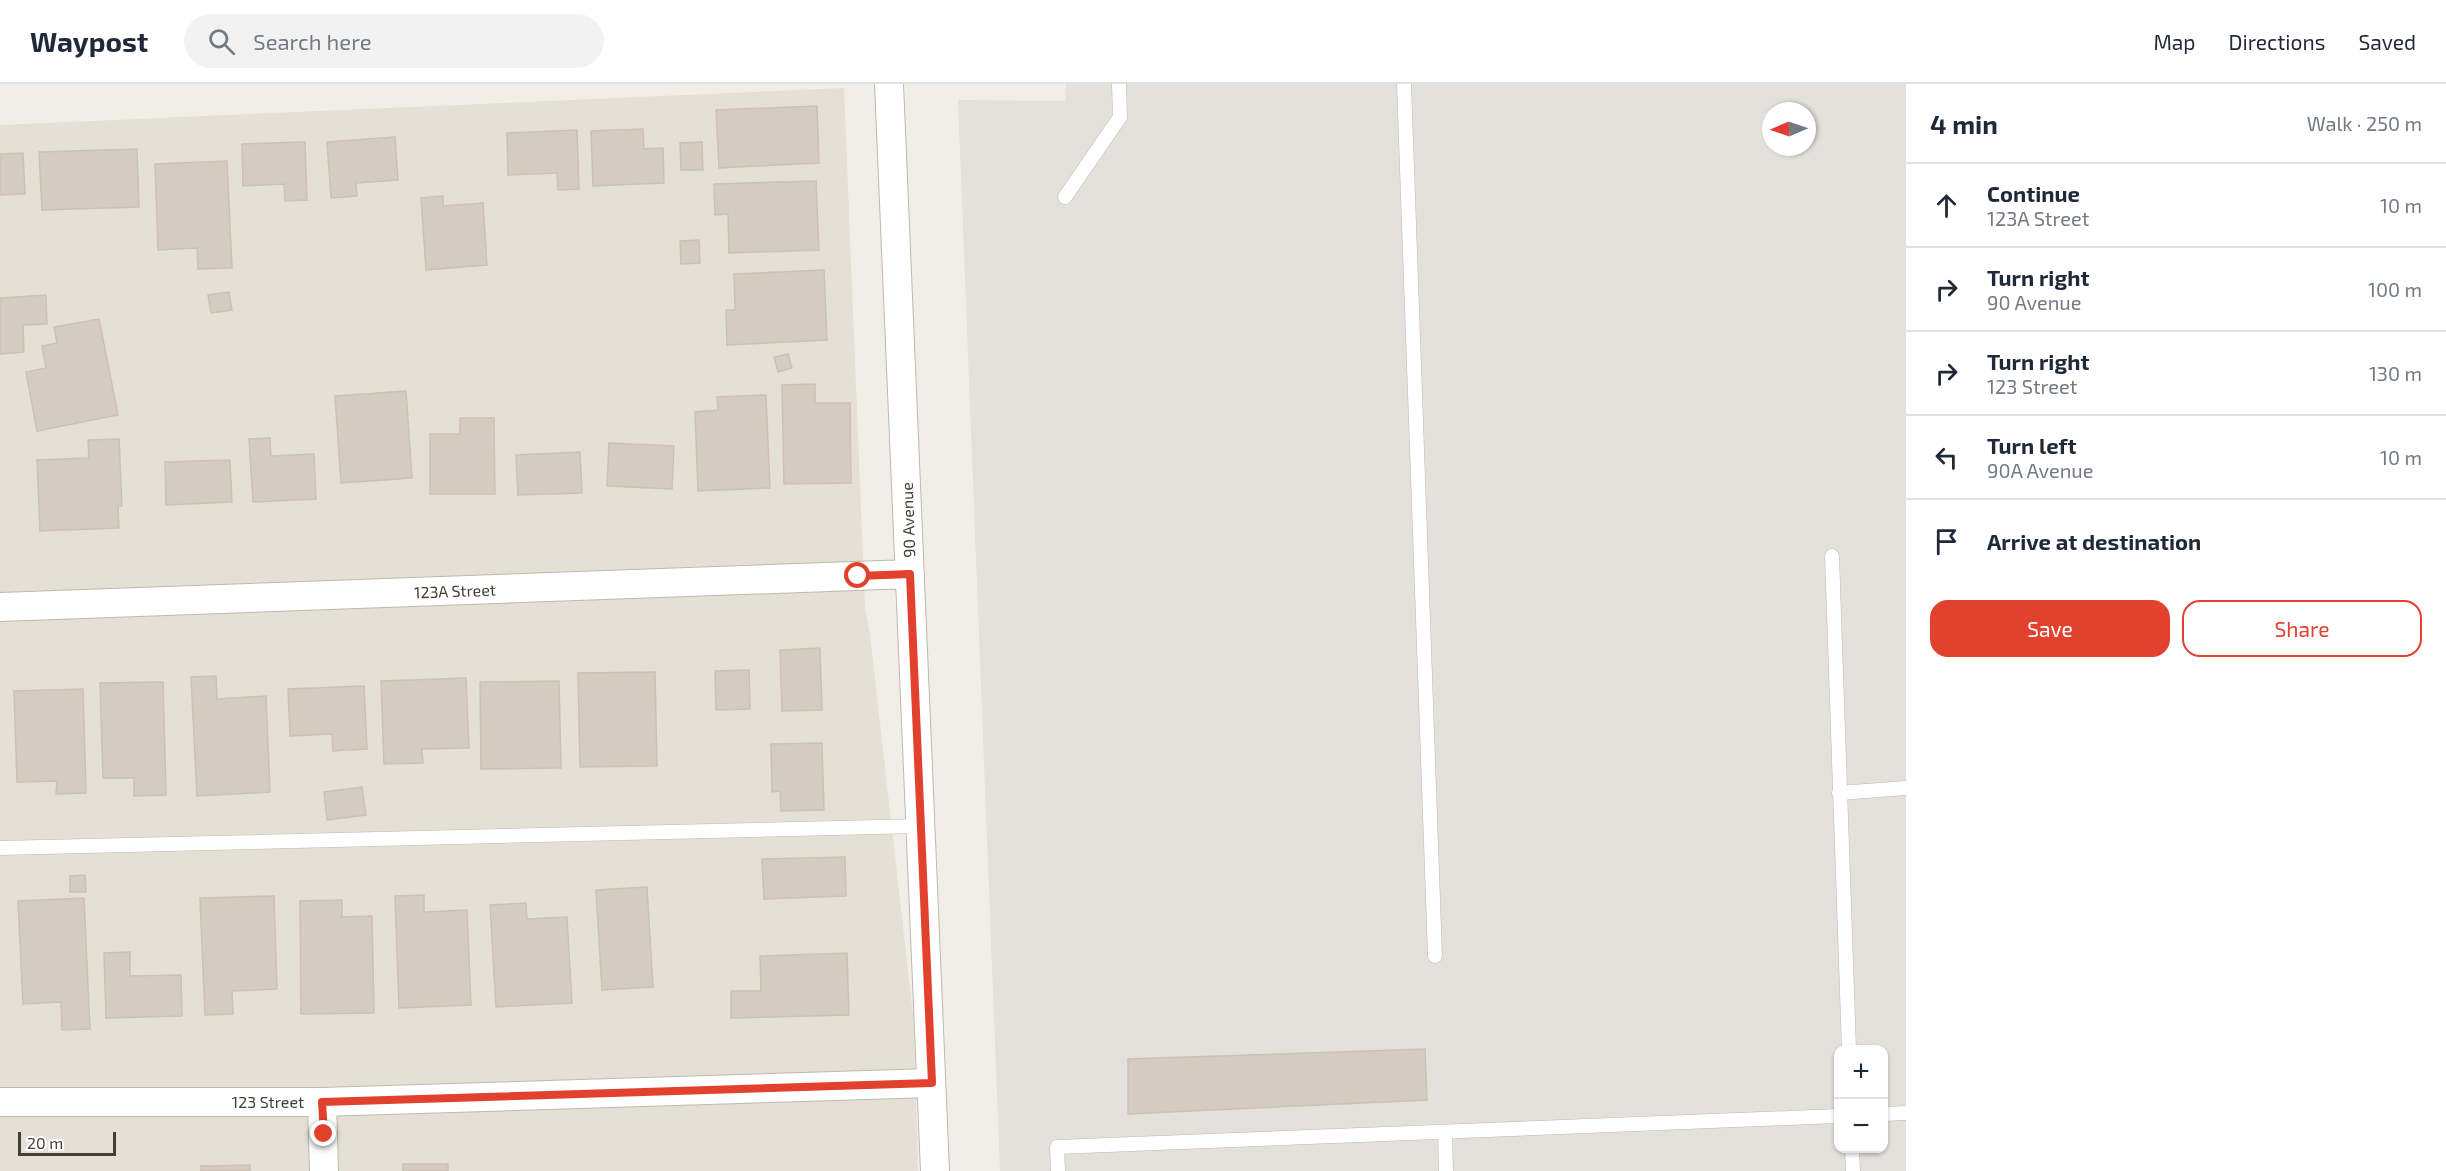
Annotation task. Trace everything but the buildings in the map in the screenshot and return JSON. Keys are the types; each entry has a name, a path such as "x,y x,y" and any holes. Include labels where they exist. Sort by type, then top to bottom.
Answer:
{"street":[{"name":"90 Avenue","path":"889,84 935,1171"},
{"name":"123A Street","path":"0,607 910,574"},
{"name":"123 Street","path":"0,1102 322,1102 932,1083"},
{"path":"322,1102 324,1171"}],"lane":[{"path":"1065,197 1120,117 1119,84"},
{"path":"1404,84 1435,956"},
{"path":"1832,556 1849,1045"},
{"path":"1839,793 1906,788"},
{"path":"0,848 920,826"},
{"path":"1888,1114 1906,1113"},
{"path":"1058,1171 1057,1147 1834,1116"},
{"path":"1445,1132 1446,1171"},
{"path":"1852,1153 1853,1171"}],"shaded area":[{"path":"1066,84 1906,84 1906,1171 1000,1171 958,100 1065,101"},
{"path":"844,88 865,608 870,634 914,1024 918,1171 0,1171 0,125"}],"route":[{"path":"324,1134 322,1102 932,1083 910,574 858,576"}]}
